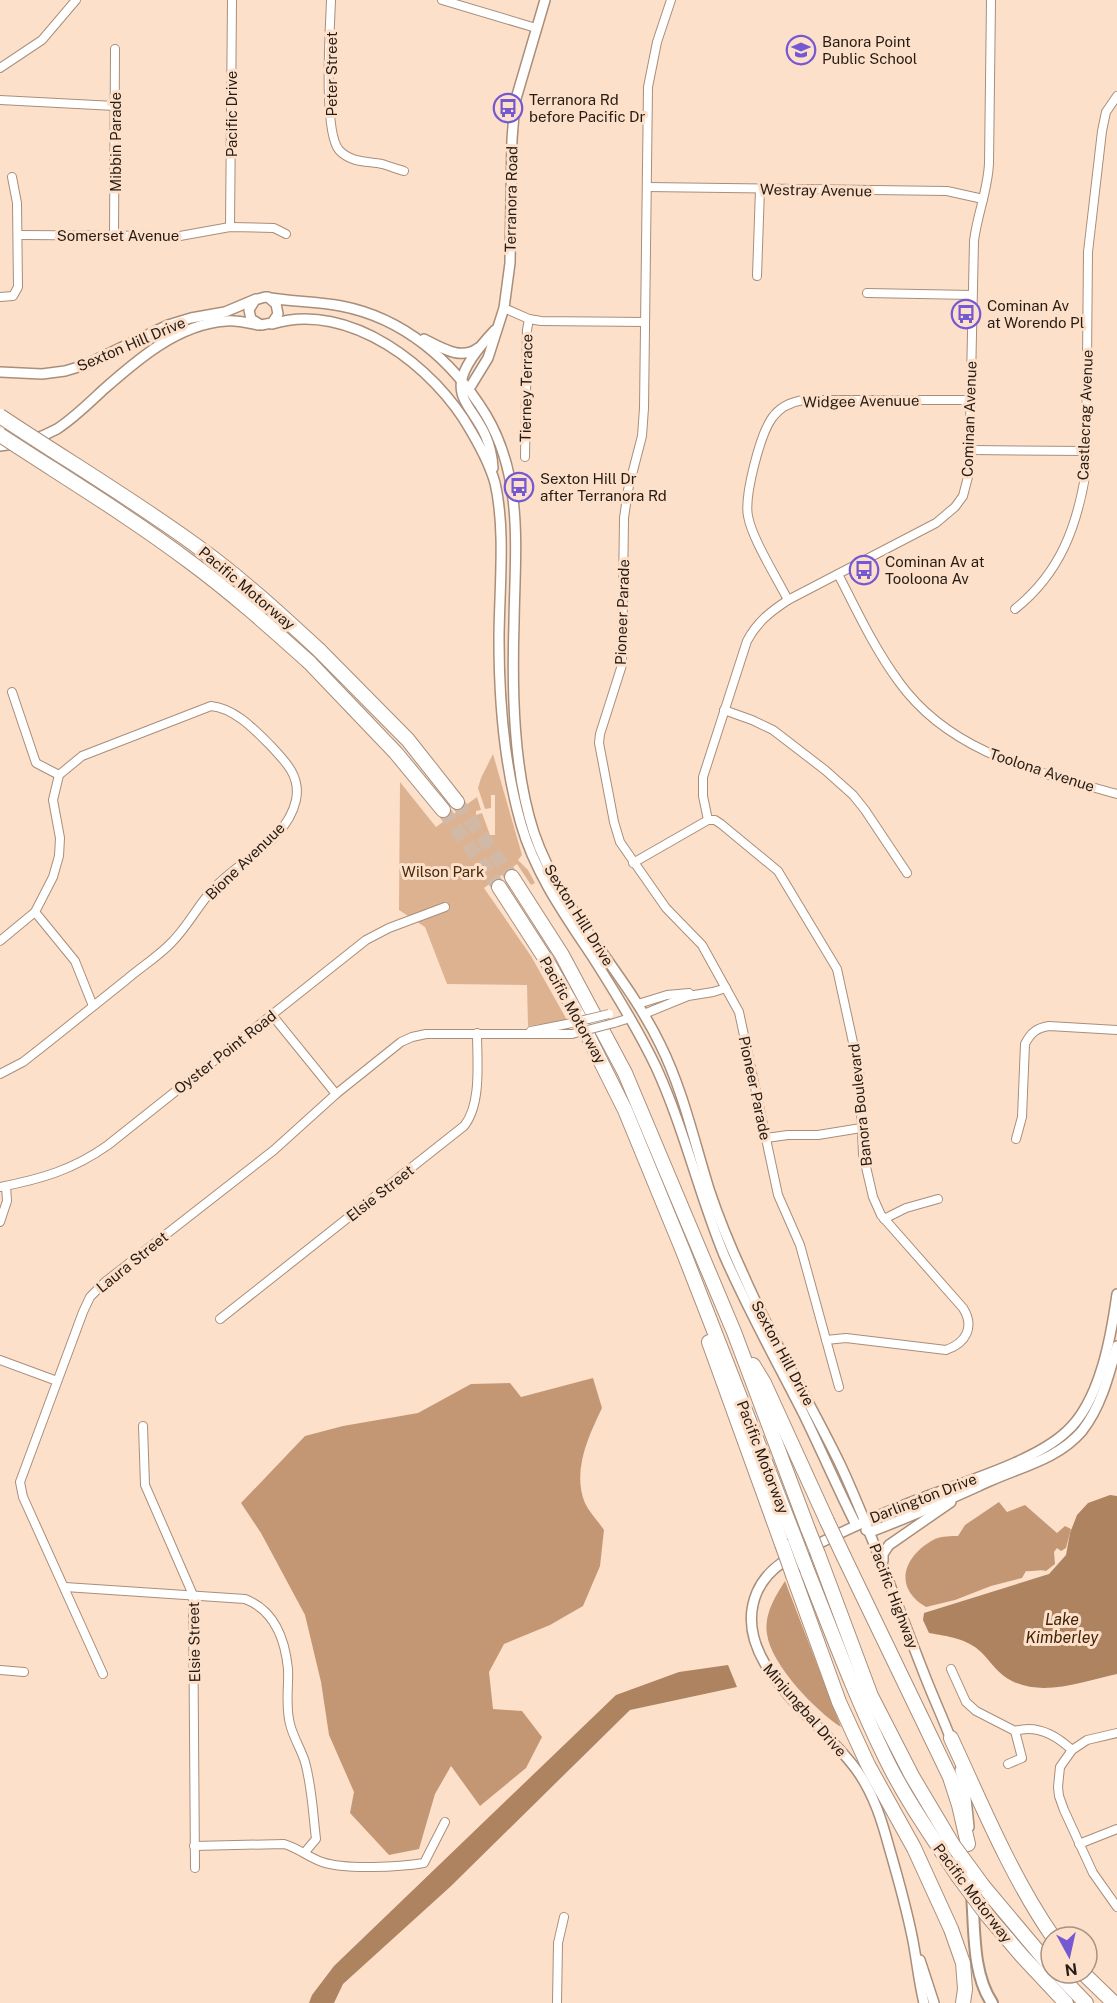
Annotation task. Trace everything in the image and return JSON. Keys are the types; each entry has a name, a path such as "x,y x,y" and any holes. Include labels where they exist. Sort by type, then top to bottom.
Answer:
{"highway":[{"name":"Pacific Motorway","path":"0,416 129,499 199,548 260,596 319,650 408,740 457,802"},
{"name":"Pacific Motorway","path":"0,435 190,561 247,607 309,662 396,753 443,810"},
{"name":"Pacific Motorway","path":"512,877 562,955 625,1073 734,1332 871,1696 912,1776 953,1845 983,1886 1039,1952"},
{"name":"Pacific Motorway","path":"499,887 548,963 588,1035 625,1110 683,1251 857,1696 886,1760 917,1814 958,1876 987,1915 1066,2003"},
{"path":"683,1251 684,1273 839,1702 868,1765 914,1848 951,1929 963,1963 965,1989 963,2003"},
{"path":"734,1332 764,1383 827,1521 950,1777 968,1844"},
{"path":"951,1738 1002,1847 1044,1925"},
{"path":"1069,1985 1086,2003"},
{"path":"1095,1985 1114,2003"}],"main road":[{"path":"968,1844 978,1962 983,1987 992,2003"}],"street":[{"path":"0,68 42,40 76,0"},
{"name":"Pacific Drive","path":"230,227 232,0"},
{"name":"Peter Street","path":"331,0 332,135 339,150 356,161 382,164 404,171"},
{"path":"442,0 536,28"},
{"name":"Terranora Road","path":"463,385 488,358 504,308 510,263 512,140 515,102 544,0"},
{"name":"Pioneer Parade","path":"670,0 650,73 642,436 628,490 624,518 622,665 599,743 617,834 633,863 666,908 702,945 739,1012 778,1195 800,1245 839,1387"},
{"name":"Cominan Avenue","path":"708,820 703,796 703,777 747,641 754,628 768,613 788,600 924,530 955,507 967,485 971,450 972,295 975,234 988,180 989,163 991,0"},
{"name":"Mibbin Parade","path":"114,236 116,49"},
{"name":"Castlecrag Avenue","path":"1015,609 1029,598 1052,572 1071,532 1081,498 1086,471 1090,222 1104,120 1111,102 1117,96"},
{"path":"0,100 115,106"},
{"path":"4,297 16,293 18,287 18,203 12,177"},
{"name":"Westray Avenue","path":"647,187 947,191 983,199"},
{"path":"757,276 760,189"},
{"name":"Somerset Avenue","path":"19,235 180,236 230,227 274,228 286,234"},
{"path":"867,293 972,295"},
{"path":"263,298 275,302 278,312 274,322 264,325 253,321 249,312 252,304 263,298"},
{"name":"Sexton Hill Drive","path":"0,372 42,374 65,371 85,365 168,325 225,312 263,298 363,311 403,329 429,348 463,385 497,436 512,485 516,542 513,697 520,763 531,823 543,858 562,893 638,1004 670,1066 711,1194 745,1279 820,1424 865,1520"},
{"path":"504,308 541,321 645,322"},
{"name":"Sexton Hill Drive","path":"0,446 27,441 57,429 81,411 134,362 179,335 225,321 264,325 297,318 312,318 340,324 391,347 434,383 452,402 468,425 494,479 500,524 501,702 507,754 525,838 544,882 625,1009 645,1046 670,1100 711,1222 736,1281 804,1415 856,1525"},
{"name":"Tierney Terrace","path":"525,457 529,318"},
{"path":"403,329 456,353 471,353 479,347"},
{"name":"Terranora Road","path":"463,385 479,347 496,329"},
{"path":"434,383 463,385 462,397 480,427 490,452 494,479"},
{"name":"Widgee Avenuue","path":"788,600 752,528 747,508 749,482 772,418 783,407 803,399 971,400"},
{"path":"971,450 1086,451"},
{"name":"Toolona Avenue","path":"838,574 874,645 900,683 941,725 972,746 997,757 1117,794"},
{"path":"0,941 35,912 53,877 59,856 60,838 53,801 59,775 36,763 12,692"},
{"name":"Bione Avenuue","path":"0,1074 23,1062 172,942 214,888 268,843 285,823 294,809 297,798 297,784 286,762 234,714 222,707 210,706 82,756 59,775"},
{"path":"724,710 773,730 825,770 853,795 865,810 907,873"},
{"path":"633,863 708,820"},
{"name":"Banora Boulevard","path":"708,820 715,820 724,826 778,871 832,959 837,969 857,1057 863,1154 873,1197 884,1218 963,1308 969,1326 966,1339 957,1347 946,1350 846,1338 826,1340"},
{"name":"Oyster Point Road","path":"3,1187 71,1168 95,1155 372,936 445,907"},
{"path":"35,912 75,961 93,1006"},
{"path":"625,1009 671,994 698,994 726,988"},
{"path":"630,1018 678,999 698,994"},
{"name":"Laura Street","path":"514,1033 567,1024 625,1009"},
{"path":"272,1014 336,1094"},
{"name":"Laura Street","path":"103,1674 23,1497 20,1482 83,1312 96,1289 268,1155 393,1047 412,1037 426,1034 572,1034 630,1018"},
{"path":"1016,1139 1022,1122 1025,1044 1030,1034 1039,1028 1049,1026 1117,1030"},
{"name":"Elsie Street","path":"220,1319 464,1126 472,1115 475,1101 477,1034"},
{"path":"766,1137 823,1135 861,1128"},
{"path":"0,1222 8,1201 3,1187"},
{"path":"884,1218 906,1208 938,1199"},
{"name":"Darlington Drive","path":"856,1525 1023,1458 1048,1446 1067,1432 1088,1403 1099,1375 1108,1346 1117,1294"},
{"name":"Darlington Drive","path":"856,1525 870,1532 1049,1457 1076,1437 1088,1423 1098,1405 1117,1346"},
{"path":"0,1360 57,1382"},
{"name":"Elsie Street","path":"143,1426 145,1485 193,1595 195,1868"},
{"path":"884,1569 883,1556 889,1545 945,1508 957,1496"},
{"name":"Pacific Highway","path":"865,1520 951,1738 965,1789 969,1824 968,1844"},
{"name":"Minjungbal Drive","path":"856,1525 784,1561 768,1574 760,1585 754,1600 751,1618 752,1635 760,1656 771,1674 844,1754 865,1783 883,1826 912,1940 924,2003"},
{"path":"65,1587 245,1599 257,1604 281,1633 288,1669 288,1712 308,1775 316,1839 305,1852"},
{"path":"951,1669 966,1702 976,1711 1015,1731 1025,1728 1039,1730 1060,1739 1071,1750"},
{"path":"0,1670 24,1672"},
{"path":"1008,1764 1022,1758 1015,1731"},
{"path":"1117,1733 1087,1740 1071,1750 1060,1767 1058,1786 1059,1796 1093,1873 1117,1907"},
{"path":"194,1846 284,1844 322,1862 336,1865 399,1868 424,1863 445,1821"},
{"path":"1079,1844 1117,1829"},
{"path":"557,2003 558,1943 564,1917"},
{"name":"Minjungbal Drive","path":"912,1940 934,2003"}],"green space":[{"name":"Wilson Park","path":"493,754 522,855 518,860 528,870 535,883 531,885 517,864 484,888 531,956 567,1020 528,1026 527,985 447,984 425,927 399,910 400,782 436,827 477,797 481,810 476,811 476,815 482,813 490,835 495,835 495,795 491,795 491,808 485,809 478,788"}],"shaded area":[{"path":"593,1378 602,1408 583,1455 580,1479 585,1503 604,1530 600,1566 583,1606 550,1625 504,1644 489,1672 493,1709 522,1711 542,1737 526,1768 480,1806 451,1766 435,1794 419,1849 389,1855 350,1813 354,1792 329,1735 321,1682 305,1615 261,1533 241,1503 305,1436 343,1426 418,1413 471,1384 510,1383 521,1397"},
{"path":"999,1502 1007,1512 1025,1505 1057,1533 1065,1526 1071,1529 1066,1548 1061,1551 1057,1548 1054,1552 1055,1564 1046,1571 1026,1571 1022,1578 991,1586 955,1600 926,1607 915,1599 906,1581 906,1571 916,1554 935,1539 958,1536 965,1525"},
{"path":"785,1581 841,1727 819,1710 796,1686 770,1646 767,1620 774,1600"}],"water":[{"name":"Lake Kimberley","path":"1110,1495 1117,1496 1117,1674 1051,1688 1024,1686 1003,1675 970,1644 929,1633 923,1620 924,1613 1049,1574 1066,1555 1070,1533 1077,1515 1088,1503"},
{"path":"728,1665 737,1687 630,1710 450,1887 343,1984 334,2003 309,2003 312,1995 334,1966 616,1695 679,1672"}],"tunnel":[{"path":"457,802 512,877"},
{"path":"443,810 499,887"}],"place":[{"name":"Banora Point Public School","path":"801,50"},
{"name":"Terranora Rd before Pacific Dr","path":"508,108"},
{"name":"Cominan Av at Worendo Pl","path":"966,314"},
{"name":"Sexton Hill Dr after Terranora Rd","path":"519,487"},
{"name":"Cominan Av at Tooloona Av","path":"864,570"}]}
